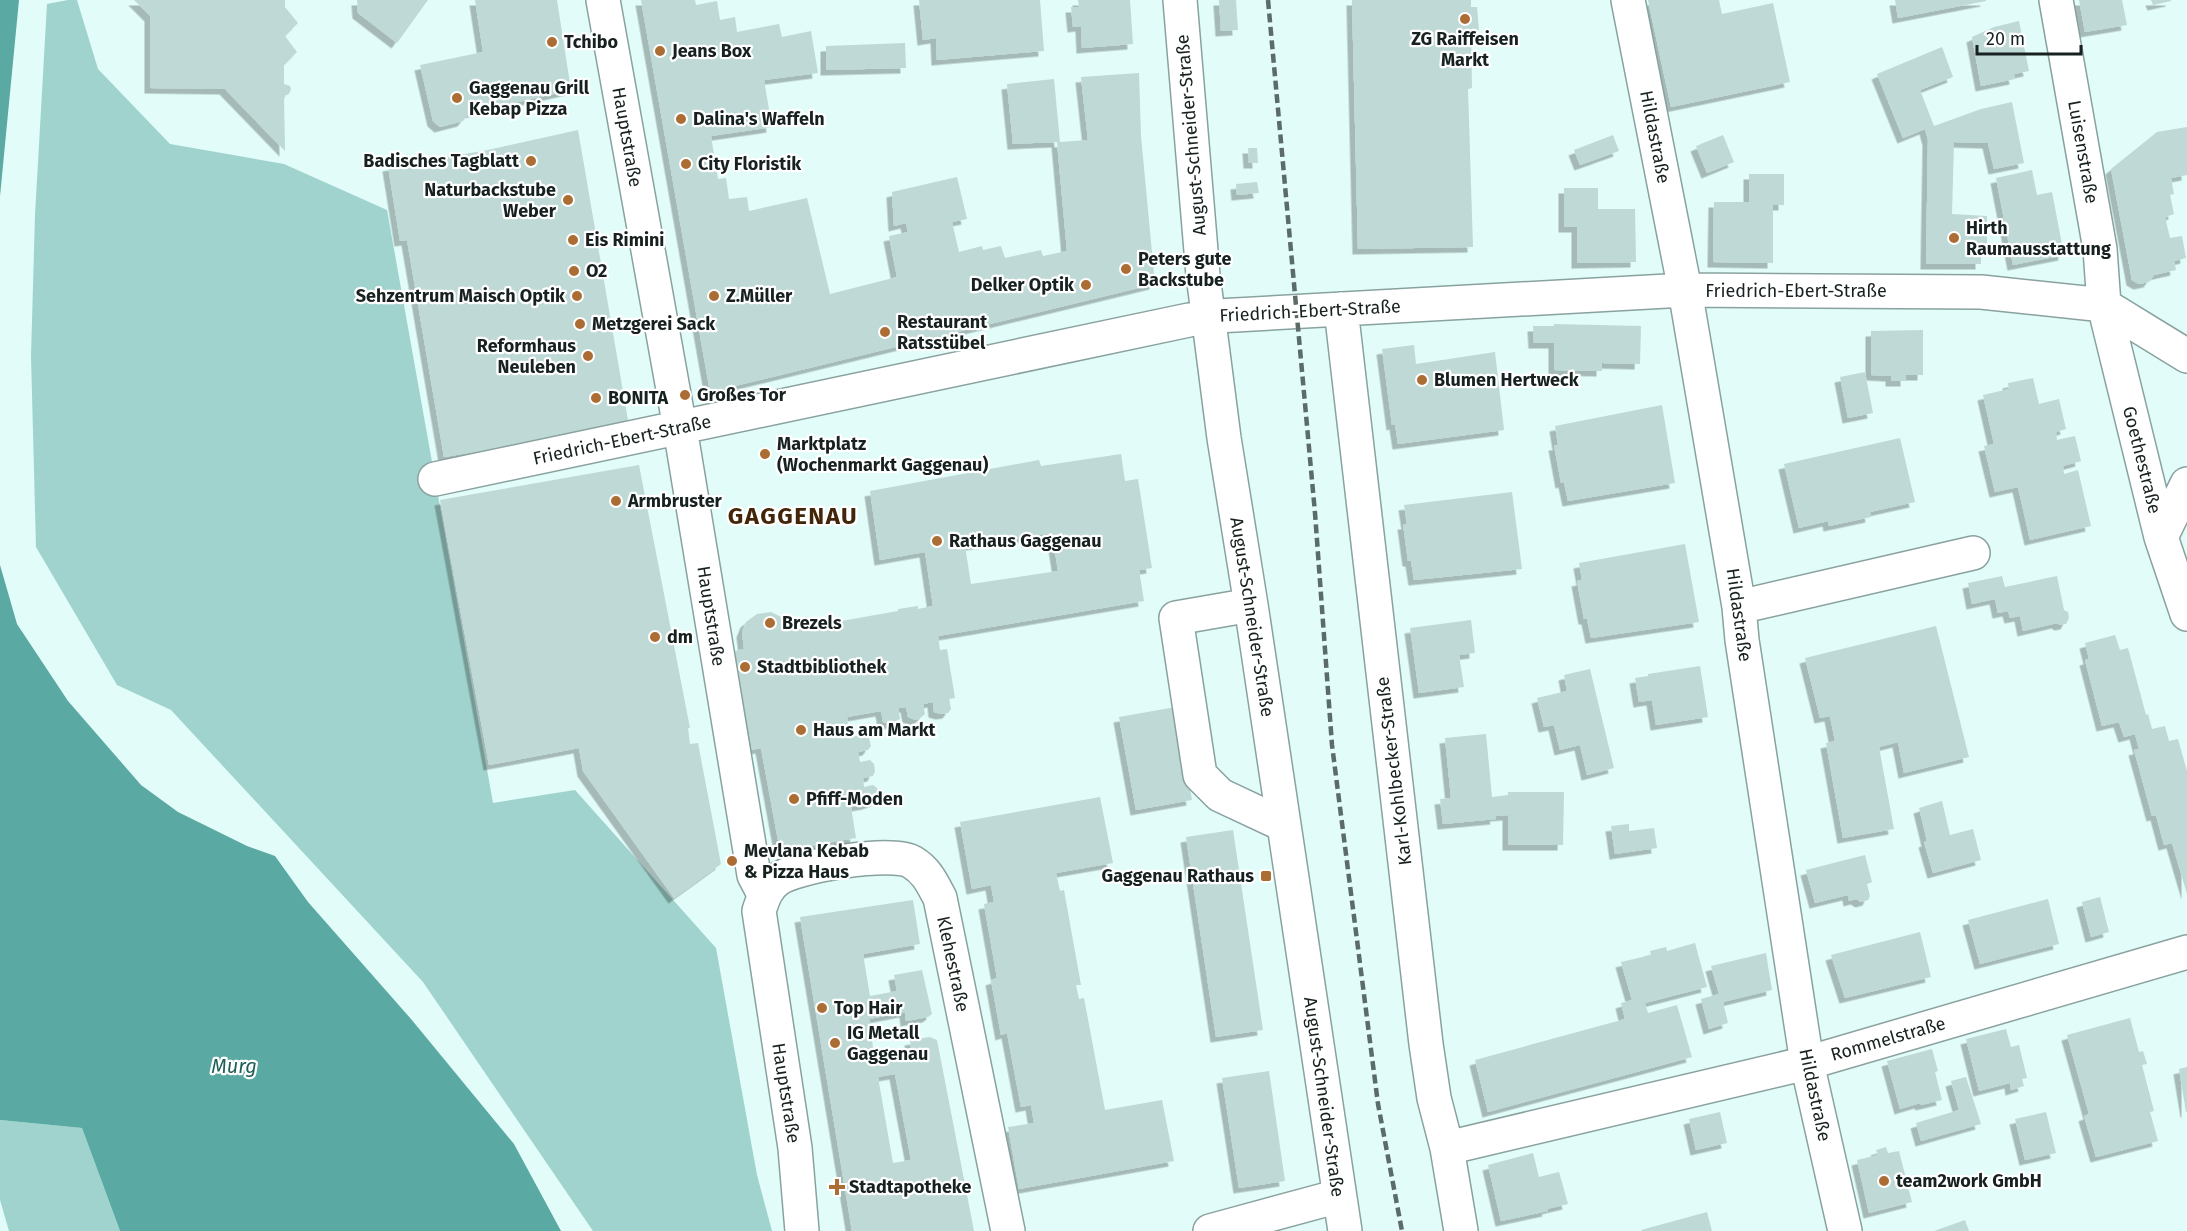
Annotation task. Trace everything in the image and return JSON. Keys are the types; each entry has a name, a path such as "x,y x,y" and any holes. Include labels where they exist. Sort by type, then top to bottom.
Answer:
{"street":[{"name":"Hauptstraße","path":"603,0 680,428 754,875 764,894 759,911 795,1148 802,1231"},
{"name":"August-Schneider-Straße","path":"1180,0 1203,275 1224,438 1345,1231"},
{"name":"Hildastraße","path":"1628,0 1685,290 1739,607 1742,640 1807,1063 1845,1231"},
{"name":"Luisenstraße","path":"2056,0 2100,249 2104,305"},
{"name":"Friedrich-Ebert-Straße","path":"435,479 1209,317 1685,290 1982,292 2104,305 2187,356"},
{"name":"Goethestraße","path":"2104,305 2161,537 2187,614"},
{"name":"Karl-Kohlbecker-Straße","path":"1341,309 1426,1044 1434,1098 1446,1148 1461,1231"},
{"path":"2161,537 2187,484"},
{"path":"1739,607 1973,553"},
{"path":"1251,605 1176,618 1200,775 1220,795 1284,825"},
{"name":"Klehestraße","path":"764,894 777,879 797,870 877,856 910,860 928,874 940,898 1008,1231"},
{"name":"Rommelstraße","path":"1446,1148 1807,1063 2187,951"},
{"path":"1210,1231 1339,1196"}],"shaded area":[{"path":"77,0 98,69 170,144 284,164 387,210 493,803 575,790 716,948 757,1175 772,1231 593,1231 423,982 171,710 117,685 36,547 31,356 35,215 47,4"},
{"path":"0,1120 82,1128 120,1231 9,1231 0,1200"}],"water":[{"path":"0,0 19,0 0,196"},
{"name":"Murg","path":"0,565 17,624 68,701 141,785 178,812 247,846 275,856 308,902 411,1019 514,1144 561,1231 120,1231 82,1128 0,1120"}],"building":[{"path":"134,0 285,0 285,7 298,23 285,36 297,52 284,65 284,84 290,86 291,89 289,94 284,96 285,151 225,89 150,88 150,16"},
{"path":"357,0 428,0 397,43 358,13"},
{"path":"475,0 557,0 571,90 469,113 463,121 440,127 433,121 420,65 483,52"},
{"path":"641,0 695,0 696,5 717,1 720,20 735,17 737,32 779,24 782,37 811,31 818,73 764,80 772,127 711,136 718,179 726,178 729,199 747,197 749,211 807,198 830,294 897,277 889,236 908,232 906,223 894,226 892,192 957,177 967,219 952,222 959,252 982,246 983,250 1001,246 1005,258 1041,250 1043,256 1067,251 1057,142 1013,144 1007,84 1054,79 1060,142 1088,140 1081,77 1139,73 1141,136 1155,284 710,392"},
{"path":"919,0 1040,0 1044,51 937,60 936,38 923,40"},
{"path":"1078,0 1130,0 1133,44 1082,48 1081,26 1073,27 1071,7 1079,7"},
{"path":"1219,0 1236,0 1238,30 1221,31"},
{"path":"1352,0 1471,0 1471,7 1477,7 1479,30 1471,31 1472,88 1468,89 1473,247 1358,249"},
{"path":"1648,0 1719,0 1722,14 1773,3 1790,82 1671,107"},
{"path":"1895,0 1986,0 1986,1 1898,18"},
{"path":"2079,0 2122,0 2127,25 2085,32"},
{"path":"2151,0 2171,0 2171,1 2153,5"},
{"path":"2019,21 2029,71 2014,74 2015,79 1981,86 1972,37 1994,27"},
{"path":"905,43 906,68 826,70 826,46"},
{"path":"1942,47 1953,77 1920,90 1934,126 1981,109 2012,102 2024,163 1994,169 1988,143 1954,142 1952,214 1987,216 1987,250 1981,250 1981,264 1926,264 1928,140 1925,129 1903,138 1877,74"},
{"path":"2187,127 2187,175 2171,178 2174,194 2170,195 2174,214 2165,217 2170,238 2182,236 2186,258 2174,261 2176,270 2154,275 2149,282 2139,284 2132,280 2111,169 2157,132"},
{"path":"578,130 629,426 444,457 407,240 400,241 388,166 483,151"},
{"path":"1613,135 1619,151 1580,165 1574,150"},
{"path":"1723,135 1734,162 1707,173 1696,146"},
{"path":"1248,148 1257,148 1258,163 1249,163"},
{"path":"2032,170 2037,195 2052,192 2064,255 2013,265 1996,178"},
{"path":"1749,174 1784,174 1784,205 1773,205 1773,263 1713,262 1714,202 1749,202"},
{"path":"1257,182 1259,193 1237,195 1236,184"},
{"path":"1564,188 1598,188 1598,209 1635,209 1636,262 1577,263 1577,227 1564,227"},
{"path":"1554,324 1641,326 1640,364 1602,363 1602,371 1554,370 1554,343 1534,343 1533,326 1554,326"},
{"path":"1923,330 1923,375 1906,375 1906,381 1891,381 1891,376 1871,375 1871,331"},
{"path":"1414,345 1416,364 1495,352 1504,430 1398,444 1395,424 1392,425 1382,349"},
{"path":"1865,372 1873,413 1848,418 1840,377"},
{"path":"2033,378 2039,404 2059,399 2066,429 2056,432 2057,440 2075,436 2081,461 2063,466 2064,474 2078,470 2091,526 2030,540 2018,487 1995,492 1984,446 1994,444 1983,395 2009,389 2008,383"},
{"path":"1662,405 1675,483 1568,501 1564,482 1561,483 1554,445 1558,445 1555,426"},
{"path":"1900,438 1915,502 1870,512 1871,517 1829,526 1828,521 1799,528 1784,464"},
{"path":"1121,454 1125,481 1138,479 1152,568 1139,570 1144,601 938,636 940,650 947,649 955,698 949,699 951,709 948,713 941,714 934,712 933,702 923,704 925,714 915,720 908,717 906,707 898,708 900,719 890,724 883,722 881,711 847,717 848,725 853,724 855,736 866,735 869,738 871,746 868,750 858,752 860,762 870,760 874,764 873,776 863,778 864,787 873,785 878,789 880,796 876,801 851,807 856,838 780,851 761,748 752,750 735,651 744,649 742,632 746,622 757,614 771,612 783,618 790,630 898,611 898,609 933,606 925,552 880,560 870,491 1039,460 1041,466","holes":["1052,533 1058,571 971,584 965,546"]},
{"path":"639,465 690,728 688,728 690,744 698,743 721,864 674,898 583,771 579,748 489,765 440,500"},
{"path":"1512,492 1522,569 1414,580 1411,561 1408,561 1403,524 1407,524 1404,505"},
{"path":"1685,544 1699,622 1591,638 1587,619 1584,619 1577,581 1582,580 1579,563"},
{"path":"2002,576 2005,587 2057,576 2064,610 2068,612 2069,618 2066,624 2057,623 2023,631 2020,616 2010,618 2008,611 1998,613 1995,599 1972,604 1968,583"},
{"path":"1471,620 1475,653 1459,655 1464,687 1419,693 1410,628"},
{"path":"1936,626 1969,757 1904,773 1898,742 1879,747 1894,829 1843,838 1826,743 1835,741 1830,716 1820,718 1805,658"},
{"path":"2115,635 2120,650 2128,648 2152,729 2165,726 2169,741 2178,739 2187,771 2187,894 2172,843 2164,845 2156,815 2152,816 2134,750 2139,749 2135,734 2124,737 2119,722 2102,726 2085,660 2089,659 2085,643"},
{"path":"1700,666 1708,717 1656,725 1652,700 1639,702 1635,678"},
{"path":"1590,669 1614,768 1587,775 1580,745 1560,750 1554,725 1544,727 1537,698 1567,691 1564,675"},
{"path":"1176,707 1192,800 1136,810 1119,717"},
{"path":"1486,734 1492,797 1508,795 1508,792 1564,792 1563,845 1508,845 1508,815 1495,816 1496,819 1443,824 1440,799 1451,798 1445,738"},
{"path":"1100,797 1113,863 1056,873 1060,891 1064,890 1081,985 1076,985 1079,999 1084,998 1105,1110 1162,1100 1174,1161 1019,1189 1008,1127 1034,1123 1031,1105 1021,1107 1007,1033 1001,1035 991,980 997,978 984,904 994,902 991,885 972,889 960,822"},
{"path":"1942,801 1950,835 1973,829 1981,860 1933,873 1924,842 1927,841 1919,808"},
{"path":"1629,824 1629,831 1654,828 1657,848 1615,854 1611,826"},
{"path":"1233,830 1263,1030 1216,1037 1186,837"},
{"path":"1865,855 1872,882 1867,884 1870,896 1868,900 1849,901 1848,895 1815,903 1806,870"},
{"path":"2100,897 2109,932 2091,937 2082,902"},
{"path":"2048,899 2059,944 1980,964 1968,920"},
{"path":"913,900 920,944 863,954 870,996 897,991 894,975 922,970 932,1014 928,1017 906,1021 905,1012 869,1019 874,1055 911,1048 910,1040 930,1037 937,1040 974,1231 852,1231 800,917","holes":["895,1074 911,1160 893,1163 878,1077"]},
{"path":"1920,932 1931,977 1845,998 1831,955"},
{"path":"1695,943 1707,987 1645,1003 1648,1013 1677,1005 1692,1057 1488,1112 1475,1060 1625,1019 1621,1003 1632,1000 1621,962 1651,955 1650,951 1666,947 1667,951"},
{"path":"1766,953 1772,990 1723,1002 1728,1023 1709,1029 1701,999 1719,994 1711,966"},
{"path":"2130,1018 2139,1052 2143,1051 2147,1064 2142,1065 2154,1111 2150,1112 2158,1141 2096,1157 2084,1116 2089,1114 2067,1035"},
{"path":"2006,1029 2011,1047 2019,1045 2027,1078 2022,1079 2024,1086 2011,1090 2010,1083 1979,1091 1966,1039"},
{"path":"1932,1049 1942,1100 1900,1109 1887,1061"},
{"path":"2187,1067 2187,1112 2186,1112 2179,1069"},
{"path":"1269,1071 1285,1181 1239,1188 1222,1078"},
{"path":"1966,1077 1981,1124 1921,1141 1916,1123 1959,1110 1951,1081"},
{"path":"1720,1112 1727,1143 1696,1150 1689,1119"},
{"path":"2046,1112 2056,1153 2025,1160 2015,1119"},
{"name":"team2work GmbH","path":"1886,1147 1888,1153 1899,1151 1912,1202 1869,1213 1857,1160 1878,1155 1876,1150"},
{"path":"1533,1153 1539,1177 1559,1172 1568,1204 1547,1209 1548,1211 1501,1221 1488,1165"},
{"path":"1707,1212 1712,1231 1641,1230"},
{"path":"1965,1220 1969,1231 1934,1231"}],"railway":[{"path":"1268,0 1315,513 1332,745 1378,1104 1402,1231"}],"place":[{"name":"ZG Raiffeisen Markt","path":"1465,19"},
{"name":"Tchibo","path":"552,42"},
{"name":"Jeans Box","path":"660,51"},
{"name":"Gaggenau Grill Kebap Pizza","path":"457,98"},
{"name":"Dalina's Waffeln","path":"681,119"},
{"name":"Badisches Tagblatt","path":"531,161"},
{"name":"City Floristik","path":"686,164"},
{"name":"Naturbackstube Weber","path":"568,200"},
{"name":"Hirth Raumausstattung","path":"1954,238"},
{"name":"Eis Rimini","path":"573,240"},
{"name":"Peters gute Backstube","path":"1126,269"},
{"name":"O2","path":"574,271"},
{"name":"Delker Optik","path":"1086,285"},
{"name":"Sehzentrum Maisch Optik","path":"577,296"},
{"name":"Z.Müller","path":"714,296"},
{"name":"Metzgerei Sack","path":"580,324"},
{"name":"Restaurant Ratsstübel","path":"885,332"},
{"name":"Reformhaus Neuleben","path":"588,356"},
{"name":"Blumen Hertweck","path":"1422,380"},
{"name":"Großes Tor","path":"685,395"},
{"name":"BONITA","path":"596,398"},
{"name":"Marktplatz (Wochenmarkt Gaggenau)","path":"765,454"},
{"name":"Armbruster","path":"616,501"},
{"name":"Rathaus Gaggenau","path":"937,541"},
{"name":"Brezels","path":"770,623"},
{"name":"dm","path":"655,637"},
{"name":"Stadtbibliothek","path":"745,667"},
{"name":"Haus am Markt","path":"801,730"},
{"name":"Pfiff-Moden","path":"794,799"},
{"name":"Mevlana Kebab & Pizza Haus","path":"732,861"},
{"name":"Gaggenau Rathaus","path":"1266,876"},
{"name":"Top Hair","path":"822,1008"},
{"name":"IG Metall Gaggenau","path":"835,1043"},
{"name":"team2work GmbH","path":"1884,1181"},
{"name":"Stadtapotheke","path":"837,1187"}],"district":[{"name":"GAGGENAU","path":"793,516"}]}
